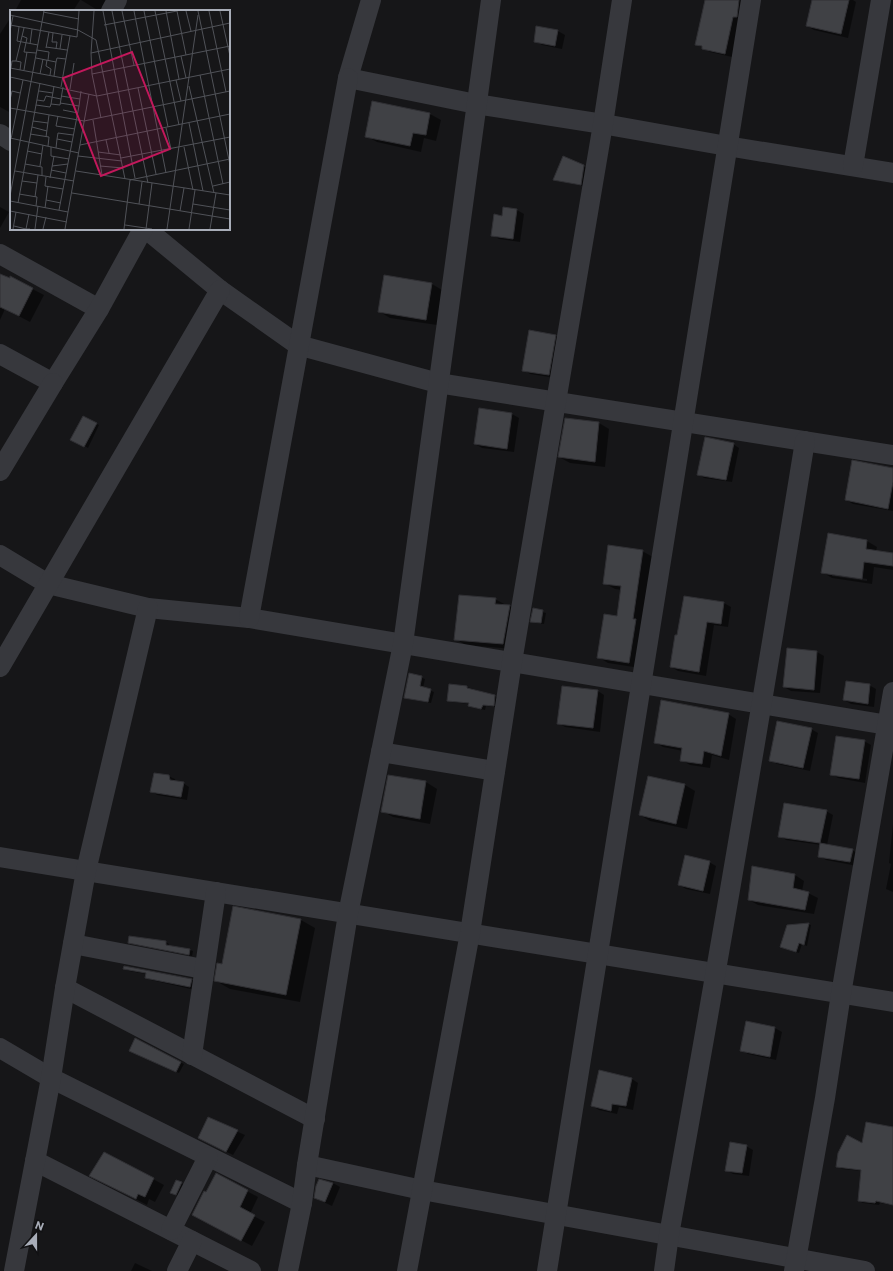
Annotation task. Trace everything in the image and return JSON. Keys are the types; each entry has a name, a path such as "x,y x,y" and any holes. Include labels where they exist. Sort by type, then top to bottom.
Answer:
{"street":[{"path":"112,10 117,0"},
{"path":"249,618 348,78 371,0"},
{"path":"288,1271 302,1203 348,914 403,644 491,0"},
{"path":"407,1271 470,933 512,662 603,124 622,0"},
{"path":"546,1271 751,0"},
{"path":"853,166 881,0"},
{"path":"348,78 476,104 893,173"},
{"path":"0,134 10,140"},
{"path":"3,459 99,309 142,230"},
{"path":"147,230 220,290 298,345 438,383 893,455"},
{"path":"0,254 99,309"},
{"path":"0,666 220,290"},
{"path":"0,354 53,383"},
{"path":"664,1271 669,1235 717,973 805,441"},
{"path":"0,555 48,584 148,608 249,618 890,726"},
{"path":"0,1262 14,1271 51,1078 72,944 86,871 148,608"},
{"path":"795,1264 825,1098 841,994 890,726 893,692"},
{"path":"381,752 495,771"},
{"path":"0,857 893,1002"},
{"path":"192,1055 203,969 216,892"},
{"path":"72,944 203,969"},
{"path":"65,988 315,1119"},
{"path":"0,1048 51,1078 302,1203"},
{"path":"171,1230 208,1157"},
{"path":"35,1161 251,1271"},
{"path":"307,1165 422,1190 669,1235 795,1264 865,1271"},
{"path":"177,1271 192,1241"}],"building":[{"path":"705,0 739,0 737,17 733,17 725,54 702,49 702,46 695,45"},
{"path":"812,0 849,0 841,34 806,26"},
{"path":"536,26 558,30 555,46 534,42"},
{"path":"372,101 430,113 426,135 413,133 410,146 365,137"},
{"path":"563,156 584,165 581,185 553,180"},
{"path":"503,207 517,209 513,239 491,236 494,214 502,216"},
{"path":"0,274 10,278 10,276 33,288 19,316 0,307"},
{"path":"384,275 432,283 426,320 378,312"},
{"path":"529,330 556,335 549,375 522,371"},
{"path":"479,408 512,413 507,449 474,444"},
{"path":"83,416 97,423 84,447 70,440"},
{"path":"565,418 599,422 595,462 558,457"},
{"path":"705,437 734,443 726,480 697,475"},
{"path":"852,460 893,468 893,482 888,509 845,500"},
{"path":"828,533 867,540 866,549 893,553 893,566 864,562 862,579 821,573"},
{"path":"608,545 643,550 633,619 636,619 629,663 597,658 604,614 617,616 621,586 603,584"},
{"path":"459,595 496,598 495,604 510,605 503,644 454,640"},
{"path":"684,596 724,602 721,624 707,622 699,672 670,667 675,635 677,635"},
{"path":"533,608 543,610 541,623 530,622"},
{"path":"787,648 817,651 814,690 783,687"},
{"path":"409,673 422,676 420,686 431,689 428,702 404,698"},
{"path":"846,681 870,684 868,704 843,700"},
{"path":"449,684 467,686 467,688 495,695 494,706 483,705 481,709 468,706 469,703 447,701"},
{"path":"562,686 598,690 593,728 557,724"},
{"path":"661,700 729,713 721,756 704,751 702,764 680,761 682,748 654,743"},
{"path":"777,721 812,728 803,768 769,761"},
{"path":"836,736 865,740 859,779 830,775"},
{"path":"154,773 169,775 170,780 184,782 181,797 150,792"},
{"path":"388,775 426,781 420,819 381,812"},
{"path":"648,776 685,784 676,824 639,815"},
{"path":"784,803 827,810 820,843 778,837"},
{"path":"820,843 853,849 850,862 818,857"},
{"path":"685,855 710,861 703,891 678,885"},
{"path":"752,866 795,874 793,888 809,892 805,910 748,900"},
{"path":"233,906 301,919 286,995 214,981 217,963 222,964"},
{"path":"809,923 804,945 799,943 796,952 780,947 787,925"},
{"path":"129,936 166,941 166,945 190,949 189,955 128,943"},
{"path":"124,966 192,979 190,987 145,978 146,973 123,969"},
{"path":"746,1021 775,1027 770,1057 740,1051"},
{"path":"135,1038 181,1062 176,1072 129,1051"},
{"path":"599,1070 632,1078 626,1106 612,1104 611,1111 591,1106"},
{"path":"208,1117 238,1130 226,1152 198,1138"},
{"path":"866,1122 893,1127 893,1205 876,1201 875,1203 858,1201 861,1170 836,1167 838,1153 847,1135 862,1143"},
{"path":"730,1142 747,1145 742,1173 725,1171"},
{"path":"104,1152 154,1178 145,1197 138,1194 136,1199 89,1176"},
{"path":"216,1173 248,1190 240,1207 255,1215 241,1241 192,1215 204,1191 206,1192"},
{"path":"319,1179 333,1183 325,1202 314,1198"},
{"path":"176,1180 182,1182 176,1195 170,1193"}]}
